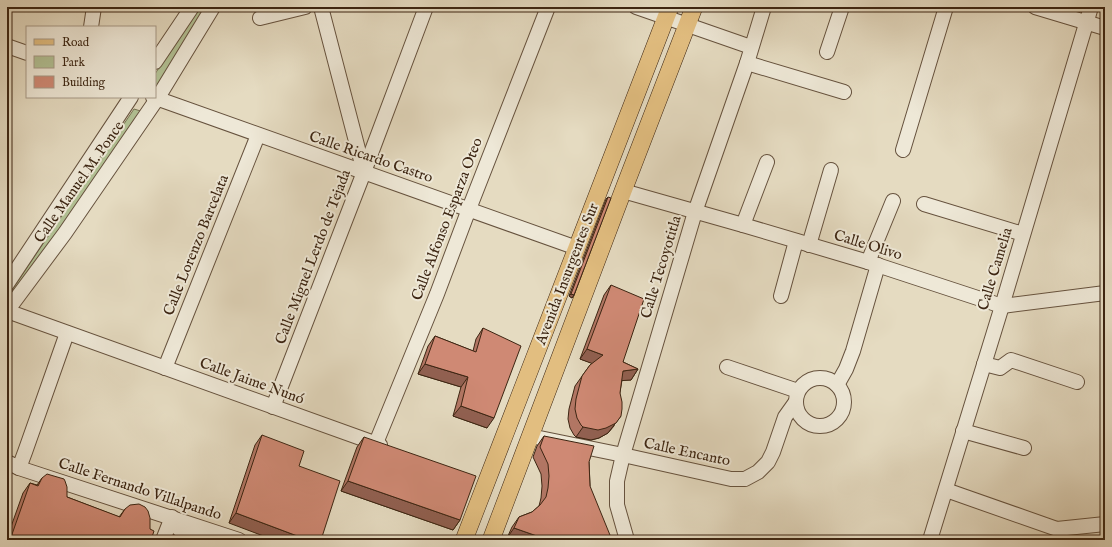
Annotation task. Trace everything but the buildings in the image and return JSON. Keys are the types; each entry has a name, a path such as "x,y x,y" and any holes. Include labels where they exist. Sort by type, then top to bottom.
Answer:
{"main road":[{"name":"Avenida Insurgentes Sur","path":"491,540 694,7"},
{"name":"Avenida Insurgentes Sur","path":"464,540 479,480 577,248 668,12"}],"street":[{"path":"91,26 94,7"},
{"path":"156,61 192,7"},
{"name":"Calle Manuel M. Ponce","path":"156,96 213,7"},
{"path":"260,18 305,7"},
{"path":"321,7 364,172"},
{"name":"Calle Miguel Lerdo de Tejada","path":"273,406 426,7"},
{"name":"Calle Alfonso Esparza Oteo","path":"376,443 437,294 548,7"},
{"path":"636,7 668,12 688,25 752,46"},
{"name":"Calle Tecoyotitla","path":"627,540 617,505 617,481 623,455 695,212 747,63 764,7"},
{"path":"827,52 842,7"},
{"path":"903,150 946,7"},
{"path":"1035,7 1105,28"},
{"name":"Calle Camelia","path":"930,540 1002,306 1091,7"},
{"path":"7,46 26,52"},
{"path":"747,63 844,92"},
{"name":"Calle Manuel M. Ponce","path":"7,284 130,98"},
{"name":"Calle Manuel M. Ponce","path":"7,311 65,234 155,98"},
{"name":"Calle Ricardo Castro","path":"155,98 577,248"},
{"name":"Calle Lorenzo Barcelata","path":"165,368 258,135"},
{"path":"743,225 767,162"},
{"path":"809,245 831,170"},
{"name":"Calle Olivo","path":"623,191 796,240 1002,306 1105,293"},
{"path":"837,385 846,369 853,351 873,264 893,201"},
{"path":"924,204 1023,234"},
{"path":"781,296 796,240"},
{"name":"Calle Jaime Nunó","path":"7,311 391,448"},
{"path":"13,465 25,452 67,333"},
{"path":"984,364 1000,368 1011,360 1077,382"},
{"path":"727,367 797,397"},
{"path":"820,378 826,379 837,385 842,392 844,399 843,407 840,414 829,424 821,426 813,425 806,422 800,416 797,410 797,397 807,381 820,378"},
{"name":"Calle Encanto","path":"530,436 731,479 745,479 758,472 768,462 785,417 797,397"},
{"path":"963,431 1024,448"},
{"name":"Calle Fernando Villalpando","path":"13,465 173,523 240,540"},
{"path":"946,490 1057,529 1105,524"},
{"path":"163,540 173,523"},
{"path":"173,523 181,531 200,540"},
{"path":"173,523 214,540"}],"green space":[{"path":"198,7 205,7 156,87 156,72"},
{"path":"134,109 144,112 31,271 7,297"}]}
